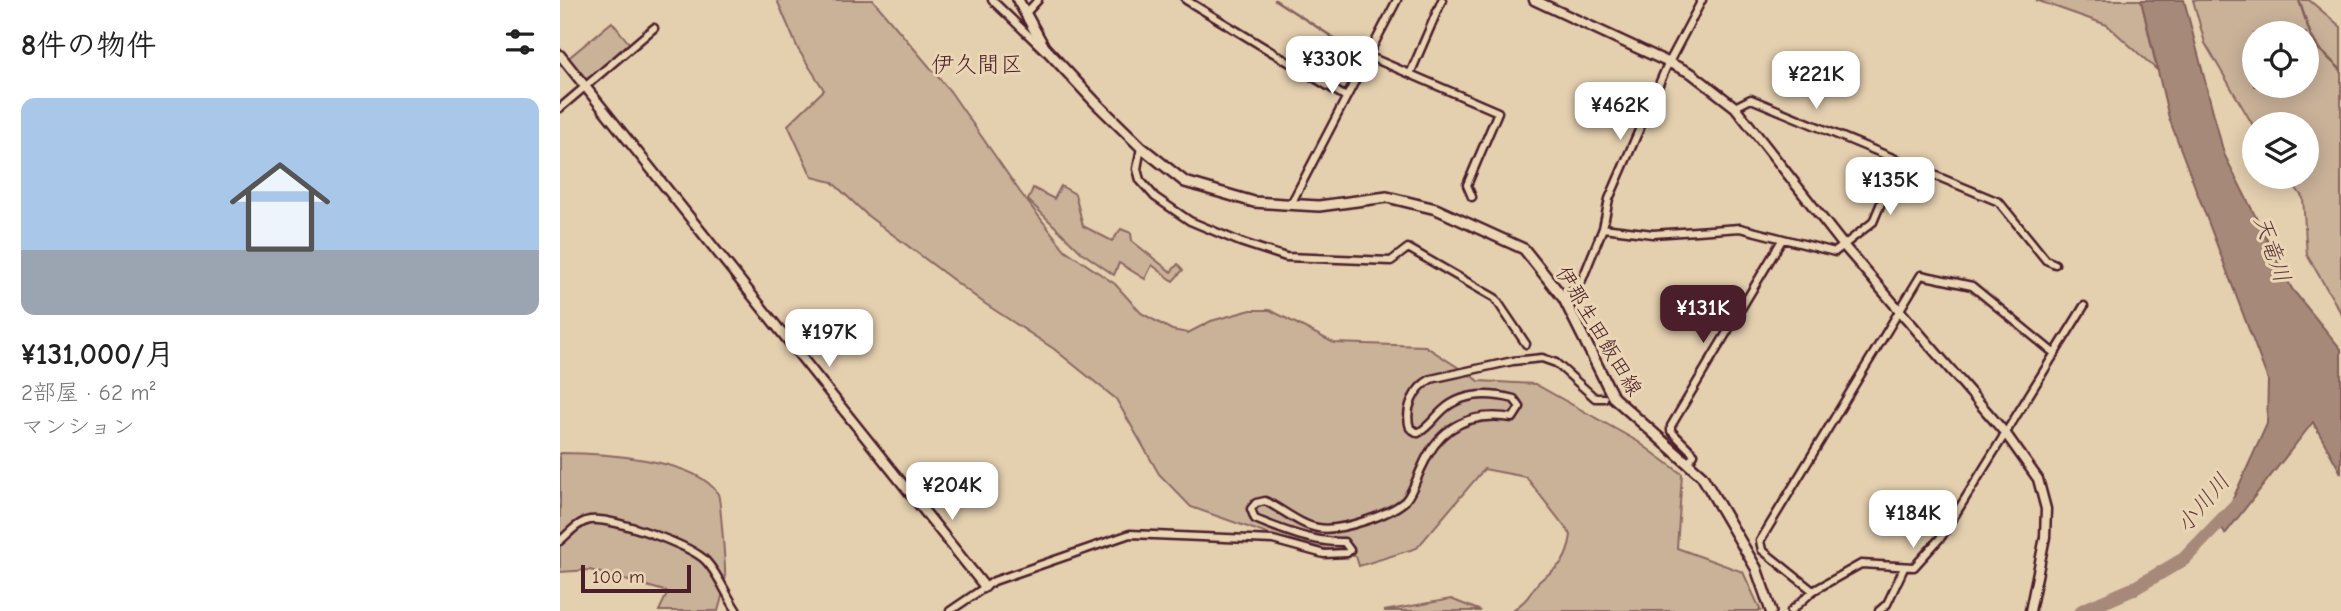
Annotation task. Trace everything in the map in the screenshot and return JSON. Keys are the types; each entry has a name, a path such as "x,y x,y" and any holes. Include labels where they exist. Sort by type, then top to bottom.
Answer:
{"main road":[{"name":"伊那生田飯田線","path":"1018,0 1050,53 1141,147 1185,183 1254,202 1319,206 1387,197 1436,209 1524,249 1564,299 1613,397 1689,462 1712,492 1756,568 1771,611"}],"street":[{"path":"992,0 1041,49 1050,53"},
{"path":"1026,13 1038,0"},
{"path":"1186,0 1346,97"},
{"path":"1291,204 1397,0"},
{"path":"1409,74 1442,0"},
{"path":"1534,0 1691,73 1735,107 1844,246 2006,434 2038,479 2046,509 2045,537 2030,611"},
{"path":"1564,299 1582,280 1603,228 1609,199 1669,63 1702,0"},
{"path":"560,108 654,28"},
{"path":"560,55 985,587"},
{"path":"1368,56 1498,112 1467,185 1472,197"},
{"path":"1735,107 1751,99 1999,202 2046,260 2055,264"},
{"path":"1141,147 1138,169 1140,180 1167,207 1190,221 1286,257 1391,261 1408,248 1495,298 1513,321 1525,344"},
{"path":"1603,228 1653,234 1740,228 1835,252 1873,222 1899,160"},
{"path":"1689,462 1694,454 1671,431 1671,426 1782,240"},
{"path":"1813,591 1762,550 1760,541 1921,275 1972,286 2055,354"},
{"path":"1791,611 1813,591 1861,564 1904,568 1921,562 1942,536 2084,306"},
{"path":"950,611 985,587 1115,538 1145,532 1273,540 1324,554 1347,554 1350,550 1344,542 1321,541 1269,525 1255,519 1251,509 1256,503 1265,501 1318,528 1361,523 1404,502 1427,455 1440,436 1450,428 1487,416 1513,418 1520,407 1518,402 1500,396 1468,396 1447,407 1418,433 1410,428 1408,422 1412,398 1421,384 1449,374 1533,357 1556,363 1595,398 1604,398"},
{"path":"560,541 575,527 591,520 604,520 662,539 705,560 737,611"},
{"path":"1879,611 1886,604 1904,568"}],"shaded area":[{"path":"777,0 873,0 950,91 1020,192 1065,250 1115,284 1141,313 1172,330 1188,333 1211,321 1251,310 1270,310 1334,343 1425,346 1479,381 1535,384 1637,441 1682,474 1677,548 1743,572 1761,611 1511,611 1562,561 1568,551 1571,535 1526,477 1484,469 1417,548 1359,566 1356,556 1276,537 1191,507 1159,474 1116,399 1054,349 984,303 868,216 832,182 812,177 788,125 824,90 798,49"},
{"path":"2036,0 2141,0 2157,70 2107,25"},
{"path":"2141,0 2184,0 2224,154 2292,289 2341,349 2341,473 2313,422 2225,534 2221,525 2267,424 2268,380 2169,118"},
{"path":"2193,0 2309,0 2341,27 2341,313 2307,255 2303,198 2297,189 2319,189 2319,112 2245,112 2205,43"},
{"path":"612,22 632,47 585,87 565,61"},
{"path":"1061,186 1075,194 1083,226 1112,241 1121,229 1131,233 1132,241 1171,272 1178,264 1183,270 1173,281 1152,265 1145,279 1119,263 1114,275 1081,252 1028,200 1033,188 1054,199"},
{"path":"560,453 598,454 645,460 690,472 707,482 718,494 723,535 725,579 718,611 659,611 668,592 590,570 560,572"},
{"path":"1451,599 1481,611 1384,611"}],"waterway":[{"path":"1275,0 1362,56"},
{"path":"2299,0 2311,36 2319,49 2341,70"},
{"name":"小川川","path":"2082,611 2133,589 2184,559 2237,504"}],"district":[{"name":"伊久間区","path":"977,64"}],"water label":[{"name":"天竜川","path":"2272,249"}]}
